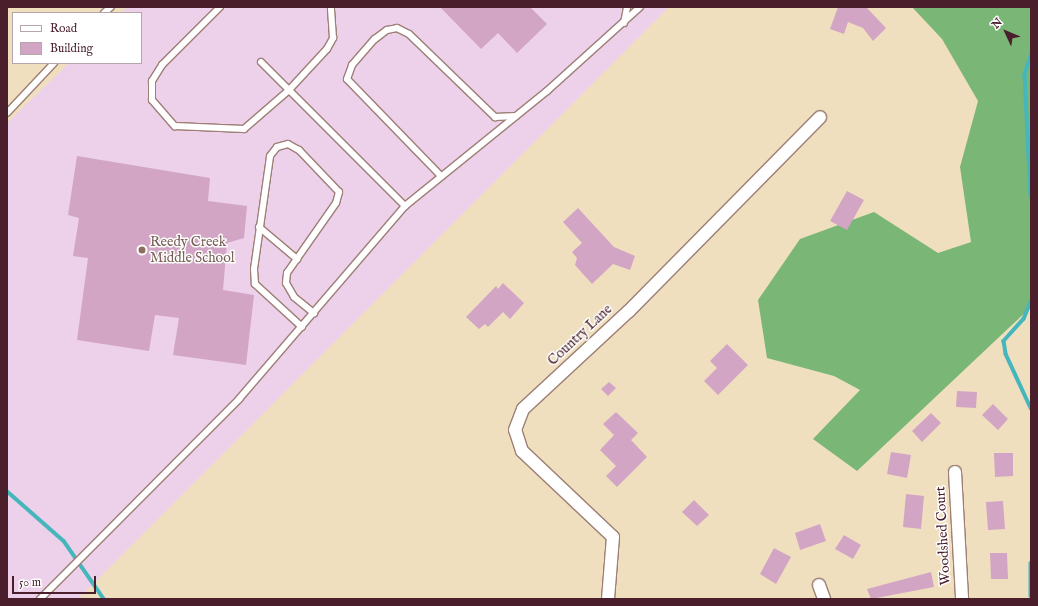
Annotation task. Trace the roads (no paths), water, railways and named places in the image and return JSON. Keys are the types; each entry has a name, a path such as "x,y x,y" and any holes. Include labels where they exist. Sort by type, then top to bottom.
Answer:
{"street":[{"name":"Country Lane","path":"608,599 613,536 522,451 515,430 523,409 629,311 820,117"},
{"name":"Woodshed Court","path":"955,472 962,599"},
{"path":"819,585 824,599"}],"lane":[{"path":"220,7 162,65 152,81 152,100 162,115 175,126 190,129 244,129 289,90 327,49 333,38 331,7"},
{"path":"624,23 627,7"},
{"path":"40,599 239,399 405,206 516,116 624,23 640,7"},
{"path":"441,176 347,79 352,65 375,39 387,30 397,28 409,34 495,117 516,116"},
{"path":"261,62 405,206"},
{"path":"7,113 53,64"},
{"path":"302,327 255,284 259,227 270,156 277,146 288,144 299,150 339,192 336,203 287,273 286,283 294,297 314,313"},
{"path":"259,227 297,260"}],"waterway":[{"path":"1031,56 1025,75 1031,196"},
{"path":"1031,302 1024,319 1004,341 1006,354 1031,408"},
{"path":"7,491 64,541 104,599"},
{"path":"1031,563 1031,596"}],"place":[{"name":"Reedy Creek Middle School","path":"142,250"}]}
